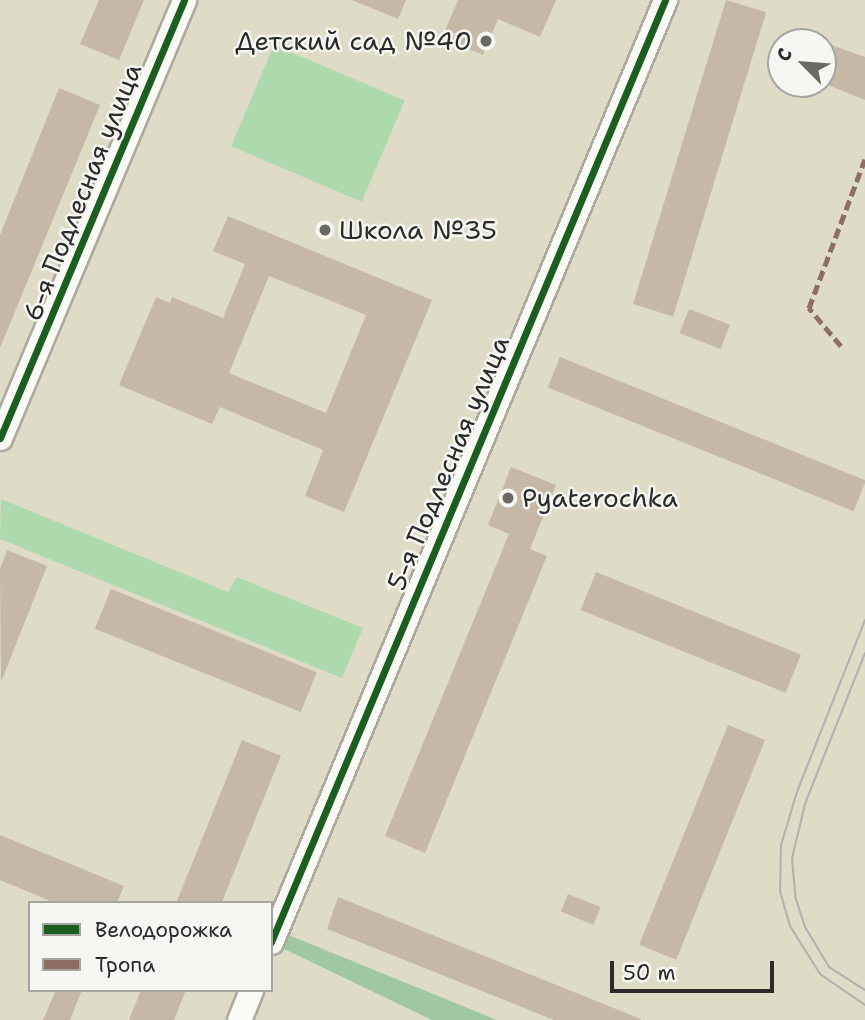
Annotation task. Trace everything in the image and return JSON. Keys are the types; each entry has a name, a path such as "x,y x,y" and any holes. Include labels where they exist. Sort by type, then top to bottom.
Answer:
{"street":[{"name":"6-я Подлесная улица","path":"0,438 184,0"},
{"name":"5-я Подлесная улица","path":"273,937 664,0"},
{"path":"239,1020 250,992"}],"green space":[{"path":"274,45 405,100 362,202 231,146"},
{"path":"1,499 228,592 237,577 363,628 342,678 0,539"},
{"path":"286,934 497,1020 432,1020 280,947"}],"building":[{"path":"99,0 144,0 119,60 80,44"},
{"path":"352,0 406,0 398,19"},
{"path":"458,0 556,0 540,37 498,19 483,55 442,38"},
{"path":"726,0 766,12 673,316 633,304"},
{"path":"837,47 865,57 865,100 837,89"},
{"path":"59,88 100,105 0,348 0,235"},
{"path":"228,216 432,300 344,512 305,496 323,450 220,407 212,424 119,385 156,297 170,303 172,297 223,318 245,264 213,251","holes":["269,276 366,315 326,413 229,373"]},
{"path":"689,309 730,325 721,349 680,333"},
{"path":"560,357 865,480 854,511 548,388"},
{"path":"511,467 556,485 530,549 547,556 425,853 385,836 509,534 488,525"},
{"path":"7,550 47,566 1,682 0,569"},
{"path":"596,572 801,655 786,693 581,610"},
{"path":"111,589 317,672 301,712 95,629"},
{"path":"728,725 765,740 676,960 639,945"},
{"path":"242,740 281,756 222,901 177,901"},
{"path":"0,835 124,886 118,901 50,901 0,880"},
{"path":"568,894 600,907 593,925 561,912"},
{"path":"338,897 641,1020 554,1020 327,929"},
{"path":"55,992 81,992 70,1020 43,1020"},
{"path":"140,992 185,992 174,1020 129,1020"}],"tram line":[{"path":"865,620 797,792 781,845 780,891 790,926 820,974 865,1005"},
{"path":"865,653 805,804 792,858 795,896 805,927 829,967 865,990"}],"marked path":[{"path":"841,346 809,308 865,159"}],"cycle path":[{"path":"0,438 184,0"},
{"path":"273,937 665,0"}],"place":[{"name":"Детский сад №40","path":"486,41"},
{"name":"Школа №35","path":"325,230"},
{"name":"Pyaterochka","path":"508,498"}]}
